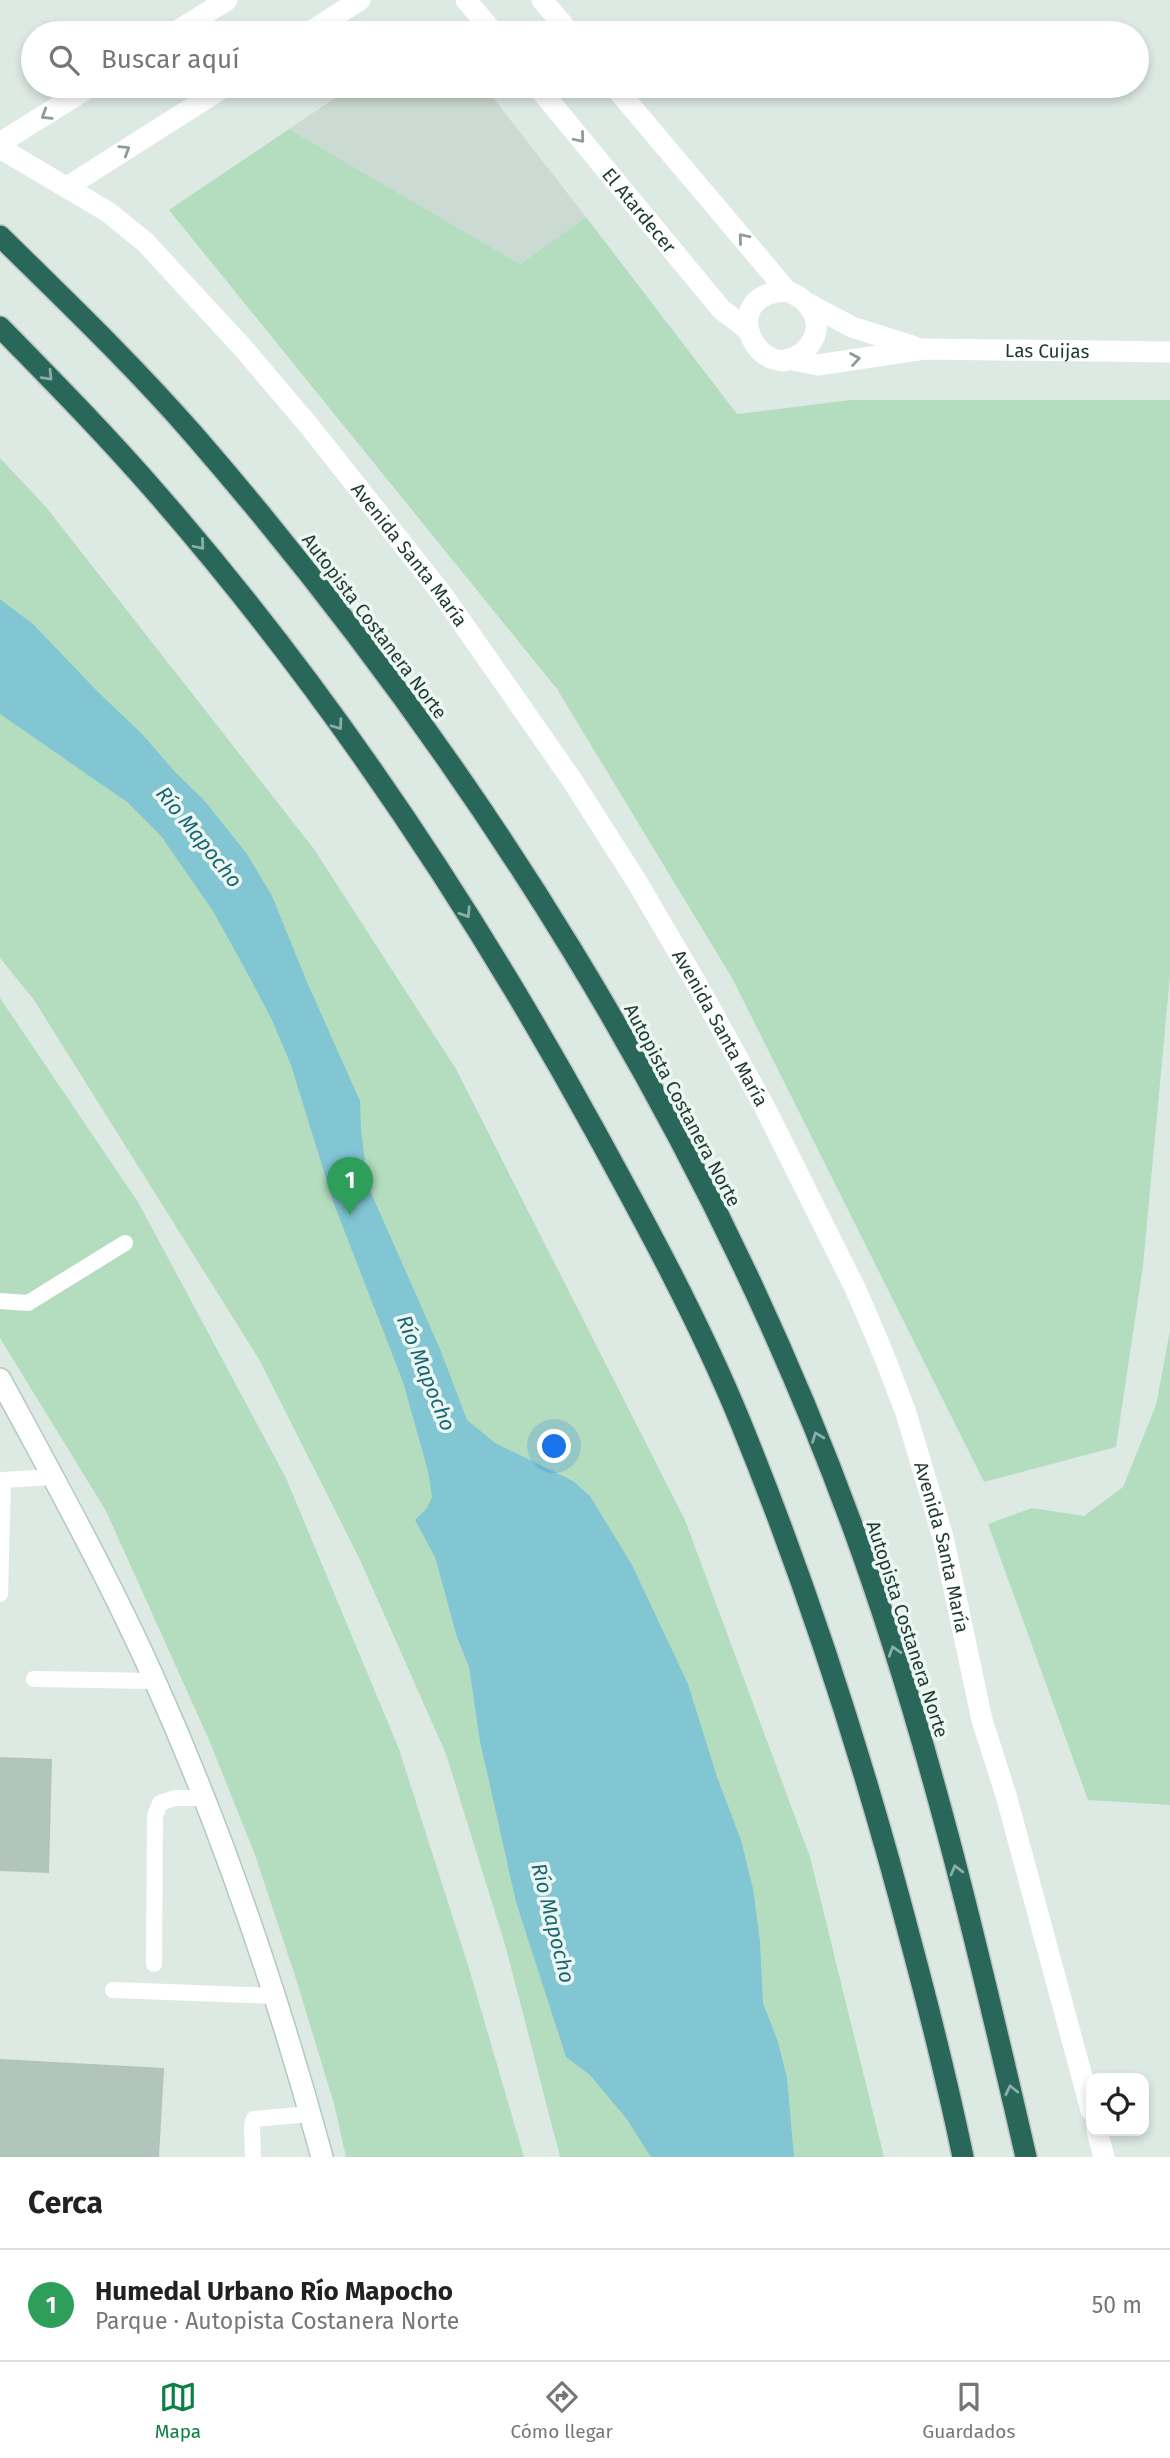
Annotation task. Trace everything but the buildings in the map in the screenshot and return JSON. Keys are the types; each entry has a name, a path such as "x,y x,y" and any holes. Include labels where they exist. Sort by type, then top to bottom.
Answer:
{"highway":[{"name":"Autopista Costanera Norte","path":"0,236 104,338 192,432 379,663 461,780 590,980 659,1103 762,1307 809,1415 852,1525 894,1648 930,1773 984,1980 1026,2157"},
{"path":"0,327 160,497 233,584 302,674 376,778 504,973 628,1190 738,1417 798,1573 844,1707 887,1851 963,2157"}],"street":[{"path":"193,21 227,0"},
{"path":"327,21 360,0"},
{"path":"466,0 484,21"},
{"path":"542,0 560,21"},
{"path":"0,146 73,98"},
{"path":"67,187 207,98"},
{"name":"El Atardecer","path":"547,98 721,309 748,330"},
{"path":"624,98 786,291"},
{"name":"Avenida Santa María","path":"0,146 108,212 145,242 310,427 433,584 572,780 698,986 764,1106 856,1290 906,1413 943,1538 982,1720 1006,1795 1086,2091"},
{"path":"786,291 799,295 809,304 815,316 816,328 807,348 799,355 777,359 757,349 748,330 747,320 757,300 765,294 786,291"},
{"name":"Las Cuijas","path":"809,304 852,327 924,349"},
{"name":"Las Cuijas","path":"788,359 818,365 924,349 1170,352"},
{"path":"0,1379 117,1599 155,1681 203,1798 275,1996 322,2157"},
{"path":"1098,2136 1104,2157"}],"lane":[{"path":"0,1301 28,1303 125,1243"},
{"path":"0,1594 3,1480 54,1477"},
{"path":"34,1679 155,1681"},
{"path":"154,1964 155,1816 160,1803 175,1798 203,1798"},
{"path":"113,1990 275,1996"},
{"path":"253,2157 254,2119 310,2114"}],"shaded area":[{"path":"335,98 493,98 586,217 520,264 289,129"}],"green space":[{"path":"289,129 520,264 586,217 737,414 850,400 1170,400 1170,976 1143,1266 1116,1447 984,1482 732,978 557,689 169,210"},
{"path":"0,458 46,507 314,849 456,1069 685,1520 810,1857 884,2157 560,2157 506,1948 446,1754 360,1560 260,1361 34,1000 0,958"},
{"path":"0,998 138,1202 286,1478 399,1749 468,1965 524,2157 346,2157 334,2104 296,1979 255,1855 209,1740 106,1511 0,1338"},
{"path":"1170,1330 1170,1805 1088,1800 988,1524 1032,1508 1084,1516 1123,1487 1156,1405"}],"water":[{"name":"Río Mapocho","path":"0,599 34,625 142,734 204,800 247,854 272,896 360,1101 368,1186 440,1349 467,1420 495,1443 573,1481 590,1496 632,1565 688,1684 717,1777 741,1840 753,1889 760,1941 763,2003 778,2042 787,2078 794,2157 651,2157 626,2118 590,2075 566,2057 516,1902 480,1741 469,1667 457,1637 435,1557 415,1520 427,1508 432,1497 428,1471 403,1382 334,1204 291,1065 272,1020 213,911 161,836 127,802 0,714"}],"place":[{"name":"Humedal Urbano Río Mapocho","path":"350,1215"}]}
